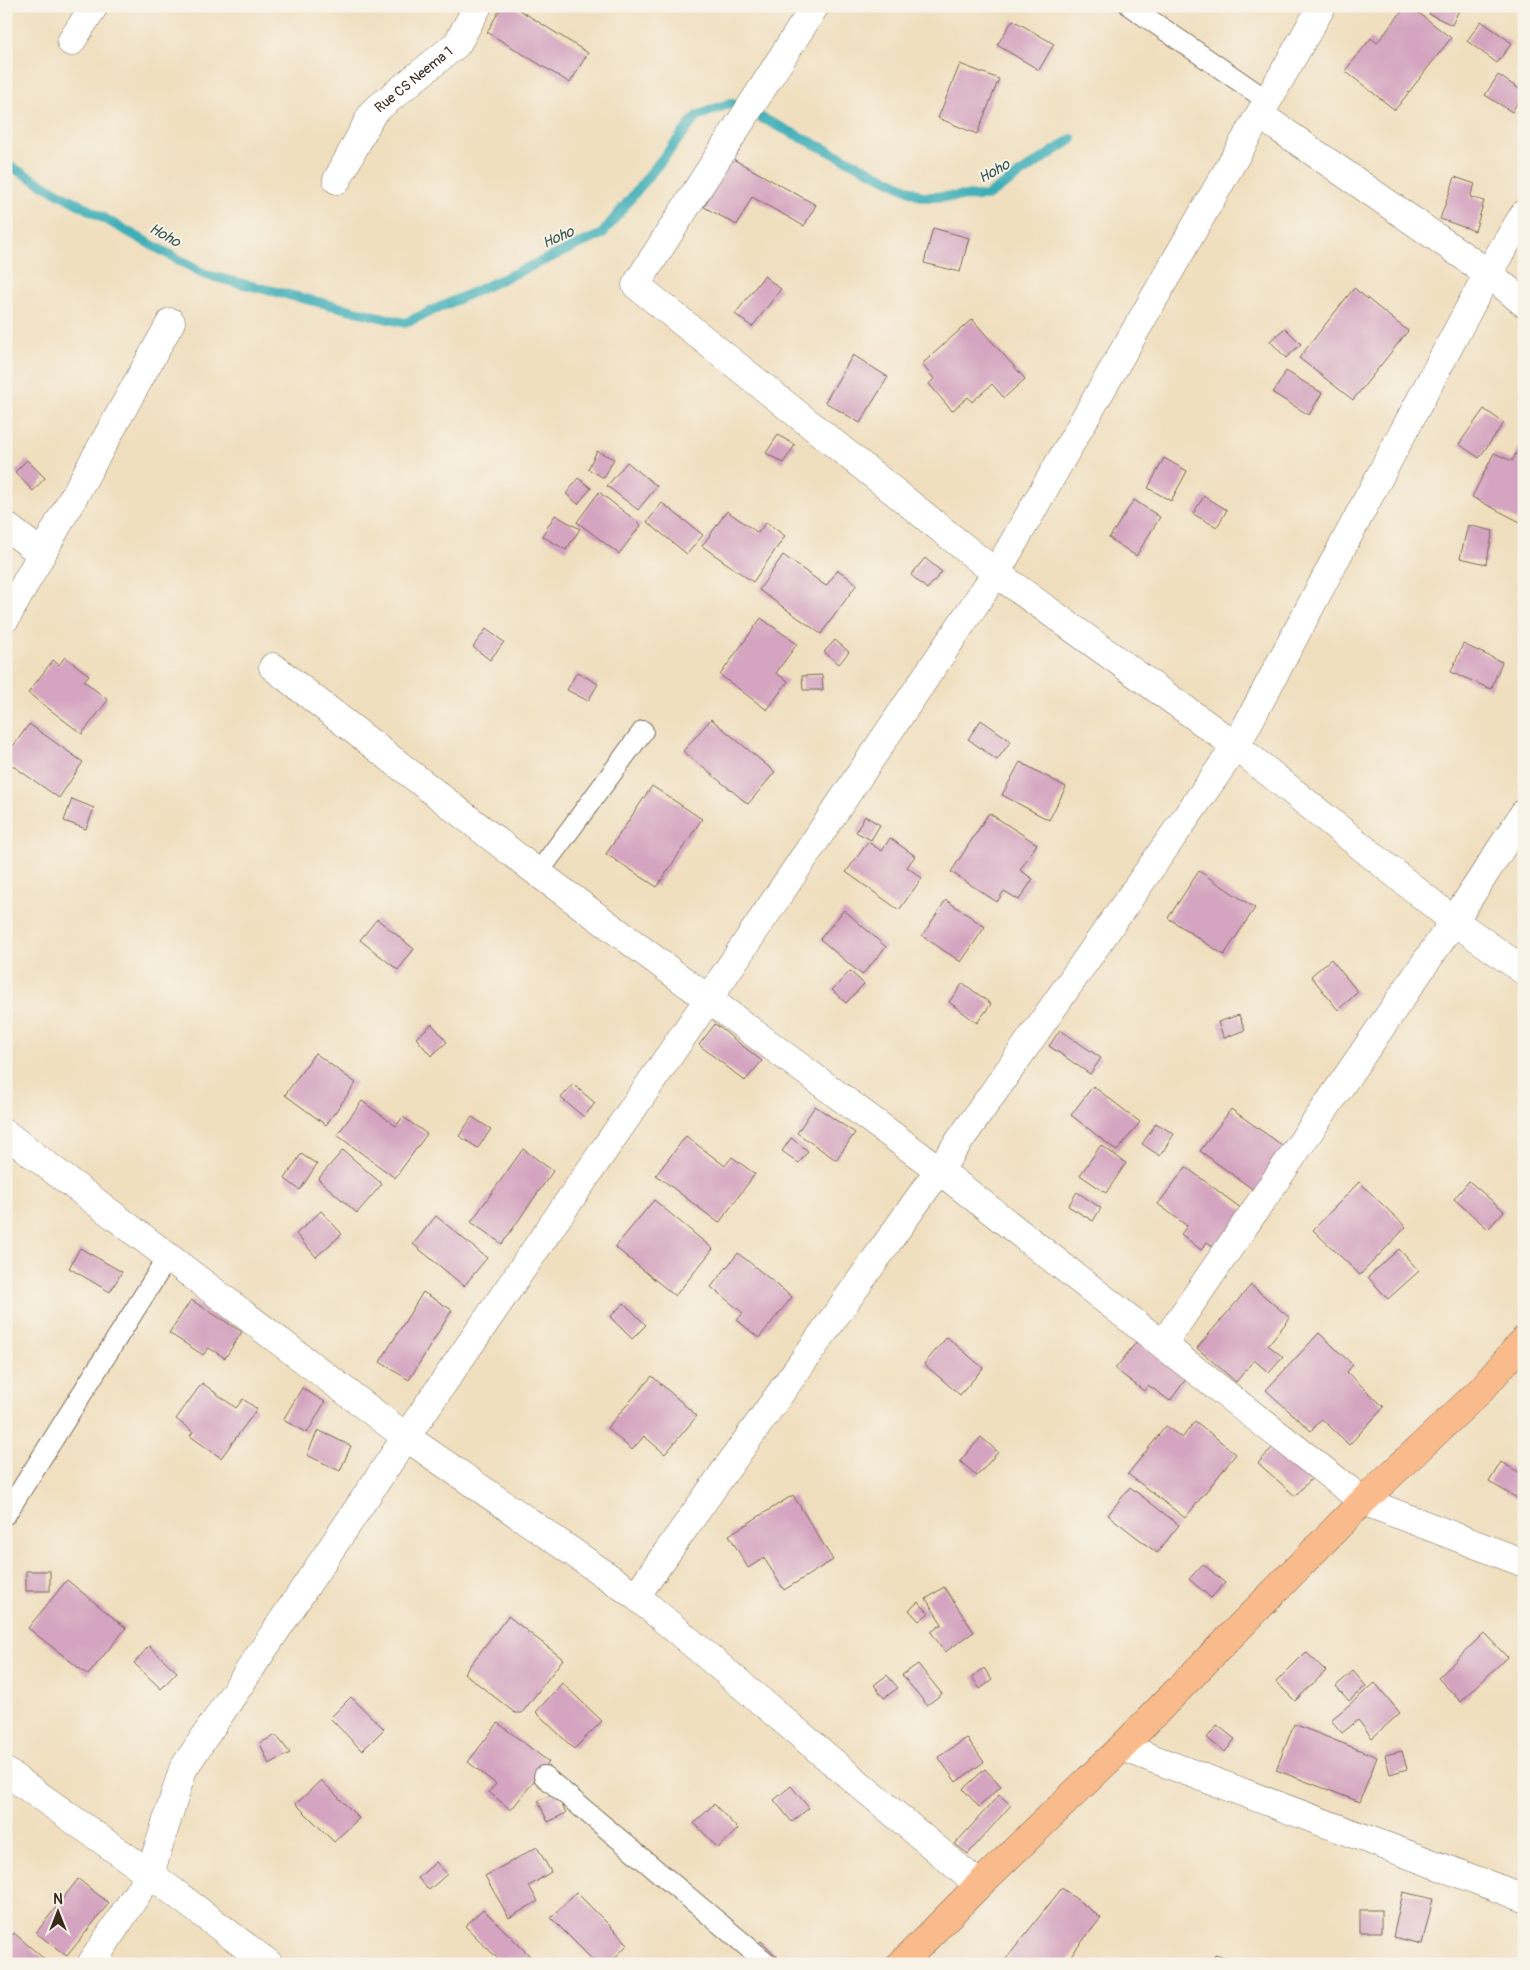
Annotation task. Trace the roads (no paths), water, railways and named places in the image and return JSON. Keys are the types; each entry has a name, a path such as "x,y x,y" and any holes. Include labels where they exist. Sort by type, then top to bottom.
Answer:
{"main road":[{"path":"901,1964 979,1885 1122,1747 1363,1501 1482,1390 1524,1340"}],"street":[{"path":"71,42 94,6"},
{"name":"Rue CS Neema 1","path":"337,180 373,112 457,44 478,6"},
{"path":"815,6 636,285 996,574 1236,746 1454,921 1524,971"},
{"path":"91,1964 150,1874 183,1769 406,1438 709,998 996,574 1322,6"},
{"path":"1264,108 1488,273 1524,303"},
{"path":"636,1596 939,1170 1236,746 1488,273 1524,214"},
{"path":"6,618 172,322"},
{"path":"6,526 42,554"},
{"path":"273,667 538,873 939,1170 1363,1501 1524,1563"},
{"path":"1163,1344 1454,921 1524,813"},
{"path":"6,1134 406,1438 636,1596 979,1885"},
{"path":"1122,1747 1524,1898"},
{"path":"6,1772 150,1874 269,1964"}],"lane":[{"path":"1130,6 1264,108"},
{"path":"538,873 643,731"},
{"path":"6,1514 168,1257"},
{"path":"544,1776 768,1964"}],"waterway":[{"name":"Hoho","path":"6,164 206,275 405,323 602,234 697,116 731,103 923,197 987,196 1072,139"}]}
